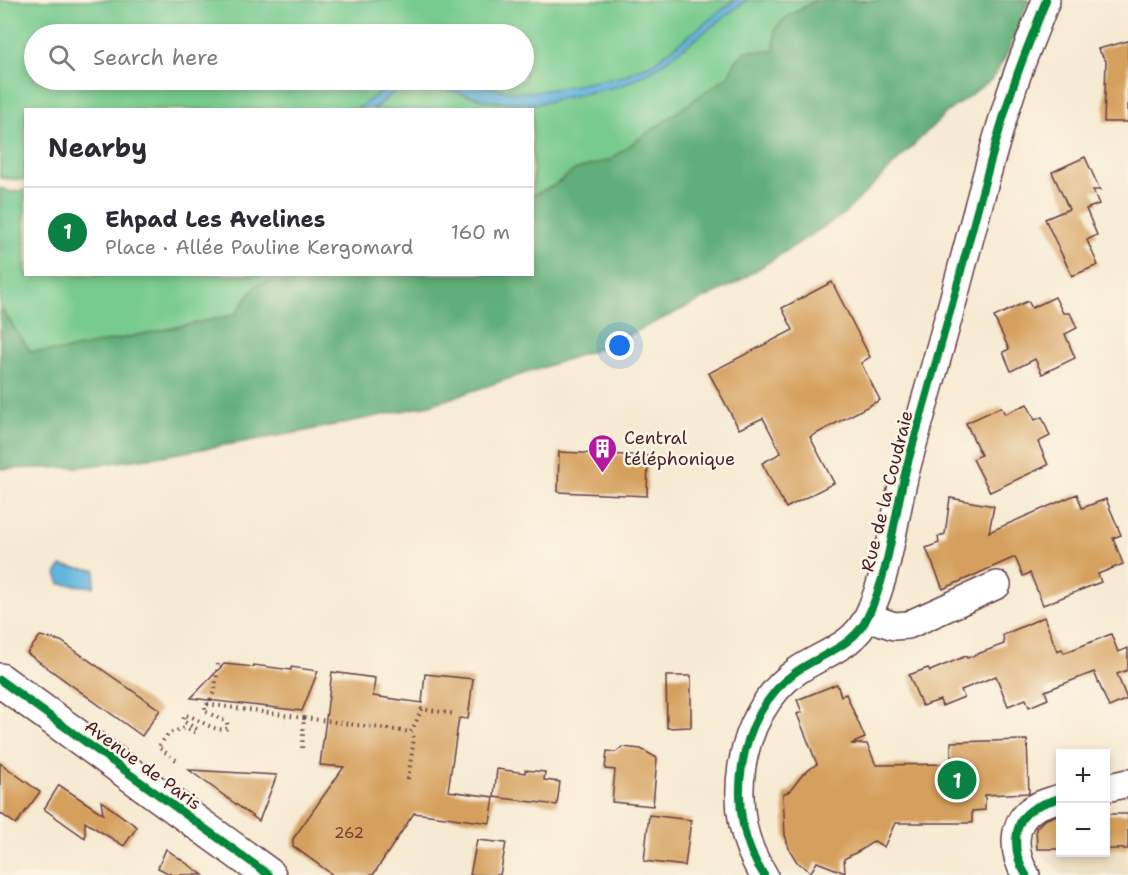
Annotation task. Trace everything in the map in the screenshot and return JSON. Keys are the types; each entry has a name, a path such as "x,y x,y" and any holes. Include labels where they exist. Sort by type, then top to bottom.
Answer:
{"main road":[{"name":"Avenue de Paris","path":"0,680 269,875"}],"street":[{"name":"Rue de la Coudraie","path":"764,875 750,852 741,811 743,760 755,722 763,707 784,682 796,671 839,648 862,628 868,617 884,570 906,471 992,155 1015,80 1046,0"},
{"path":"868,617 894,626 908,625 997,585"},
{"path":"1110,787 1128,783"},
{"path":"1026,875 1020,866 1016,852 1019,823 1034,807 1056,799"}],"path":[{"path":"176,760 158,747 169,734 185,728 197,731 183,721 185,715 214,728 222,730 228,728 227,722 204,711 215,690 218,664"},
{"path":"207,705 411,732"},
{"path":"411,732 422,710 455,714"},
{"path":"302,749 304,718"},
{"path":"408,779 414,738 411,732"}],"shaded area":[{"path":"1035,814 1056,814 1056,857 1110,857 1110,814 1128,814 1128,875 1063,875 1037,849"}],"green space":[{"path":"0,0 735,0 675,48 642,69 586,86 527,93 500,90 534,90 534,24 24,24 24,90 383,90 358,108 24,108 24,180 0,178"},
{"path":"747,0 816,0 784,19 775,29 774,52 736,61 729,76 609,160 575,170 553,186 534,195 534,108 375,108 396,90 449,90 490,101 535,104 623,85"},
{"path":"816,0 1029,0 1006,56 992,79 946,113 844,214 736,283 604,347 430,405 301,432 156,457 79,467 0,469 0,307 30,351 62,351 234,315 257,285 270,281 312,280 315,276 534,276 534,195 553,186 575,170 609,160 728,76 736,61 746,51 774,51 775,30 784,19"},
{"path":"0,188 11,192 24,190 24,276 316,276 313,280 267,284 251,294 235,315 62,351 30,351 0,307"}],"water":[{"path":"735,0 747,0 656,68 623,85 535,104 490,101 449,90 536,92 621,77 653,63"},
{"path":"383,90 396,90 374,108 358,108"},
{"path":"61,566 96,570 94,587 60,584 56,574"}],"building":[{"path":"1128,41 1128,122 1104,122 1106,61 1098,49"},
{"path":"1085,157 1100,190 1093,190 1099,204 1086,209 1097,235 1087,240 1098,265 1072,276 1045,219 1069,209 1052,172"},
{"path":"832,282 870,357 861,363 880,400 810,437 834,483 786,508 762,463 781,453 763,418 739,429 709,373 793,330 782,308"},
{"path":"1055,297 1063,313 1070,313 1077,328 1065,334 1075,358 1042,374 1035,359 1011,371 1003,352 1009,349 994,317 1028,301 1032,308"},
{"path":"1027,404 1035,420 1042,417 1050,436 1038,442 1048,465 990,492 973,459 981,455 966,423 1001,407 1005,414"},
{"name":"Central téléphonique","path":"559,452 648,456 647,496 558,492"},
{"path":"1077,494 1082,508 1106,499 1121,535 1113,538 1123,564 1098,574 1101,582 1043,605 1030,573 1023,576 1015,557 943,589 926,548 939,543 938,537 945,534 950,498 994,506 989,532"},
{"path":"1044,617 1057,651 1062,649 1064,653 1111,634 1118,652 1128,648 1128,670 1117,674 1127,699 1109,707 1094,672 1045,691 1048,699 1029,707 1026,699 1008,706 996,676 961,690 964,697 942,706 940,700 922,706 909,675 928,668 930,671 1004,644 1003,635"},
{"path":"40,636 61,641 160,710 142,736 27,653"},
{"path":"224,664 291,670 291,667 318,671 302,711 191,698"},
{"path":"332,672 375,678 373,696 422,703 425,674 473,679 468,719 459,718 448,791 494,797 490,823 414,813 373,875 333,875 293,846 293,839 344,767 320,765"},
{"path":"666,676 691,676 691,727 667,728"},
{"path":"837,684 841,696 846,694 865,738 851,744 867,744 876,765 951,764 951,742 1027,740 1029,793 985,795 985,810 972,811 972,823 895,823 884,847 874,841 844,859 845,873 817,862 811,872 797,862 789,849 785,835 783,794 790,791 803,774 817,764 797,714 802,712 797,700"},
{"path":"622,747 641,749 657,758 653,806 612,802 615,770 605,769 607,751 616,752"},
{"path":"0,763 40,792 16,824 0,813"},
{"path":"497,769 525,773 525,770 545,772 544,780 560,782 557,805 494,797"},
{"path":"189,770 242,773 277,775 259,821"},
{"path":"59,785 103,814 101,801 137,827 124,846 85,822 85,838 44,809"},
{"path":"1110,814 1128,814 1128,849 1110,849"},
{"path":"649,815 691,820 685,866 644,861"},
{"path":"1056,816 1056,849 1037,849 1036,828 1044,820"},
{"path":"477,840 506,843 500,875 470,875"},
{"path":"166,849 203,875 172,875 158,868"}],"cycle path":[{"path":"764,875 751,851 743,824 740,795 742,767 749,739 760,713 776,690 797,671 855,635 862,627 876,598 887,559 903,481 993,150 1007,104 1046,0"},
{"path":"0,680 269,875"},
{"path":"1026,875 1016,849 1017,830 1026,814 1044,803 1056,799"}],"place":[{"name":"Central téléphonique","path":"603,474"},
{"name":"Ehpad Les Avelines","path":"957,780"}]}
